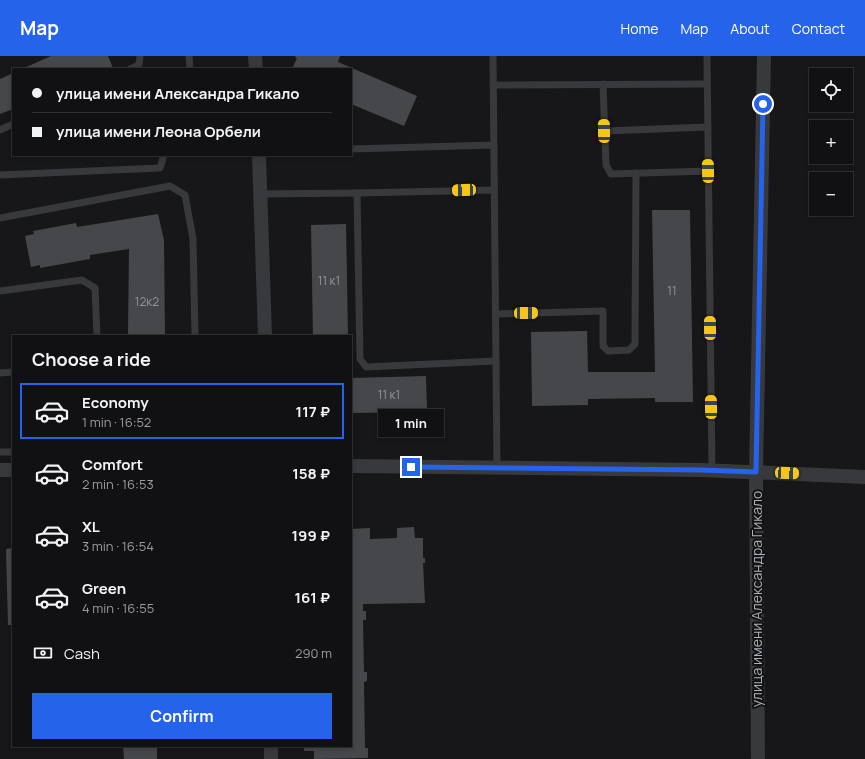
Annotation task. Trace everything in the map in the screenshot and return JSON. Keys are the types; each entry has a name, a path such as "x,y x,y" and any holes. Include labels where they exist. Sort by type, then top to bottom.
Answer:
{"street":[{"path":"255,56 256,68"},
{"name":"улица имени Александра Гикало","path":"758,759 756,472 764,56"},
{"path":"259,156 265,335"},
{"path":"352,466 712,470 865,477"},
{"path":"0,470 12,470"},
{"path":"271,747 271,759"}],"lane":[{"path":"132,68 139,65 140,56"},
{"path":"189,56 190,68"},
{"path":"493,56 497,468"},
{"path":"707,56 712,470"},
{"path":"603,84 606,165 610,174 708,171"},
{"path":"493,85 707,84"},
{"path":"0,130 12,124"},
{"path":"604,131 708,127"},
{"path":"352,149 494,145"},
{"path":"0,175 160,168 164,156"},
{"path":"496,314 603,311 603,346 608,351 629,350 635,344 636,173"},
{"path":"0,218 170,186 185,195 193,239 195,335"},
{"path":"260,194 494,190"},
{"path":"357,193 360,359 366,367 496,362"},
{"path":"0,291 82,280 95,288 97,335"},
{"path":"0,372 12,372"},
{"path":"0,452 12,452"}],"building":[{"path":"51,56 108,56 113,68 24,68"},
{"path":"296,56 340,56 338,62 352,68 292,68 297,58 295,58"},
{"path":"352,68 417,96 404,126 352,104"},
{"path":"12,73 12,109 0,114 0,79"},
{"path":"652,210 690,210 693,402 655,402 655,398 588,399 588,405 532,406 531,332 587,331 588,372 655,372"},
{"path":"158,214 164,240 165,335 128,335 129,249 90,255 90,259 40,268 40,265 31,267 25,236 34,234 33,231 76,223 77,227"},
{"path":"346,224 348,335 313,335 311,225"},
{"path":"426,376 427,412 352,413 352,378"},
{"path":"414,527 415,538 423,538 423,558 425,558 425,563 423,563 425,603 363,604 363,611 366,611 366,620 363,620 364,672 367,672 367,681 364,682 365,748 368,748 368,758 314,759 314,751 304,751 304,747 352,747 352,529 370,528 370,539 397,538 397,528"},
{"path":"12,548 12,625 8,625 6,549"},
{"path":"123,747 157,747 157,759 124,759"}],"route":[{"path":"411,467 701,470 756,472 763,104"}]}
